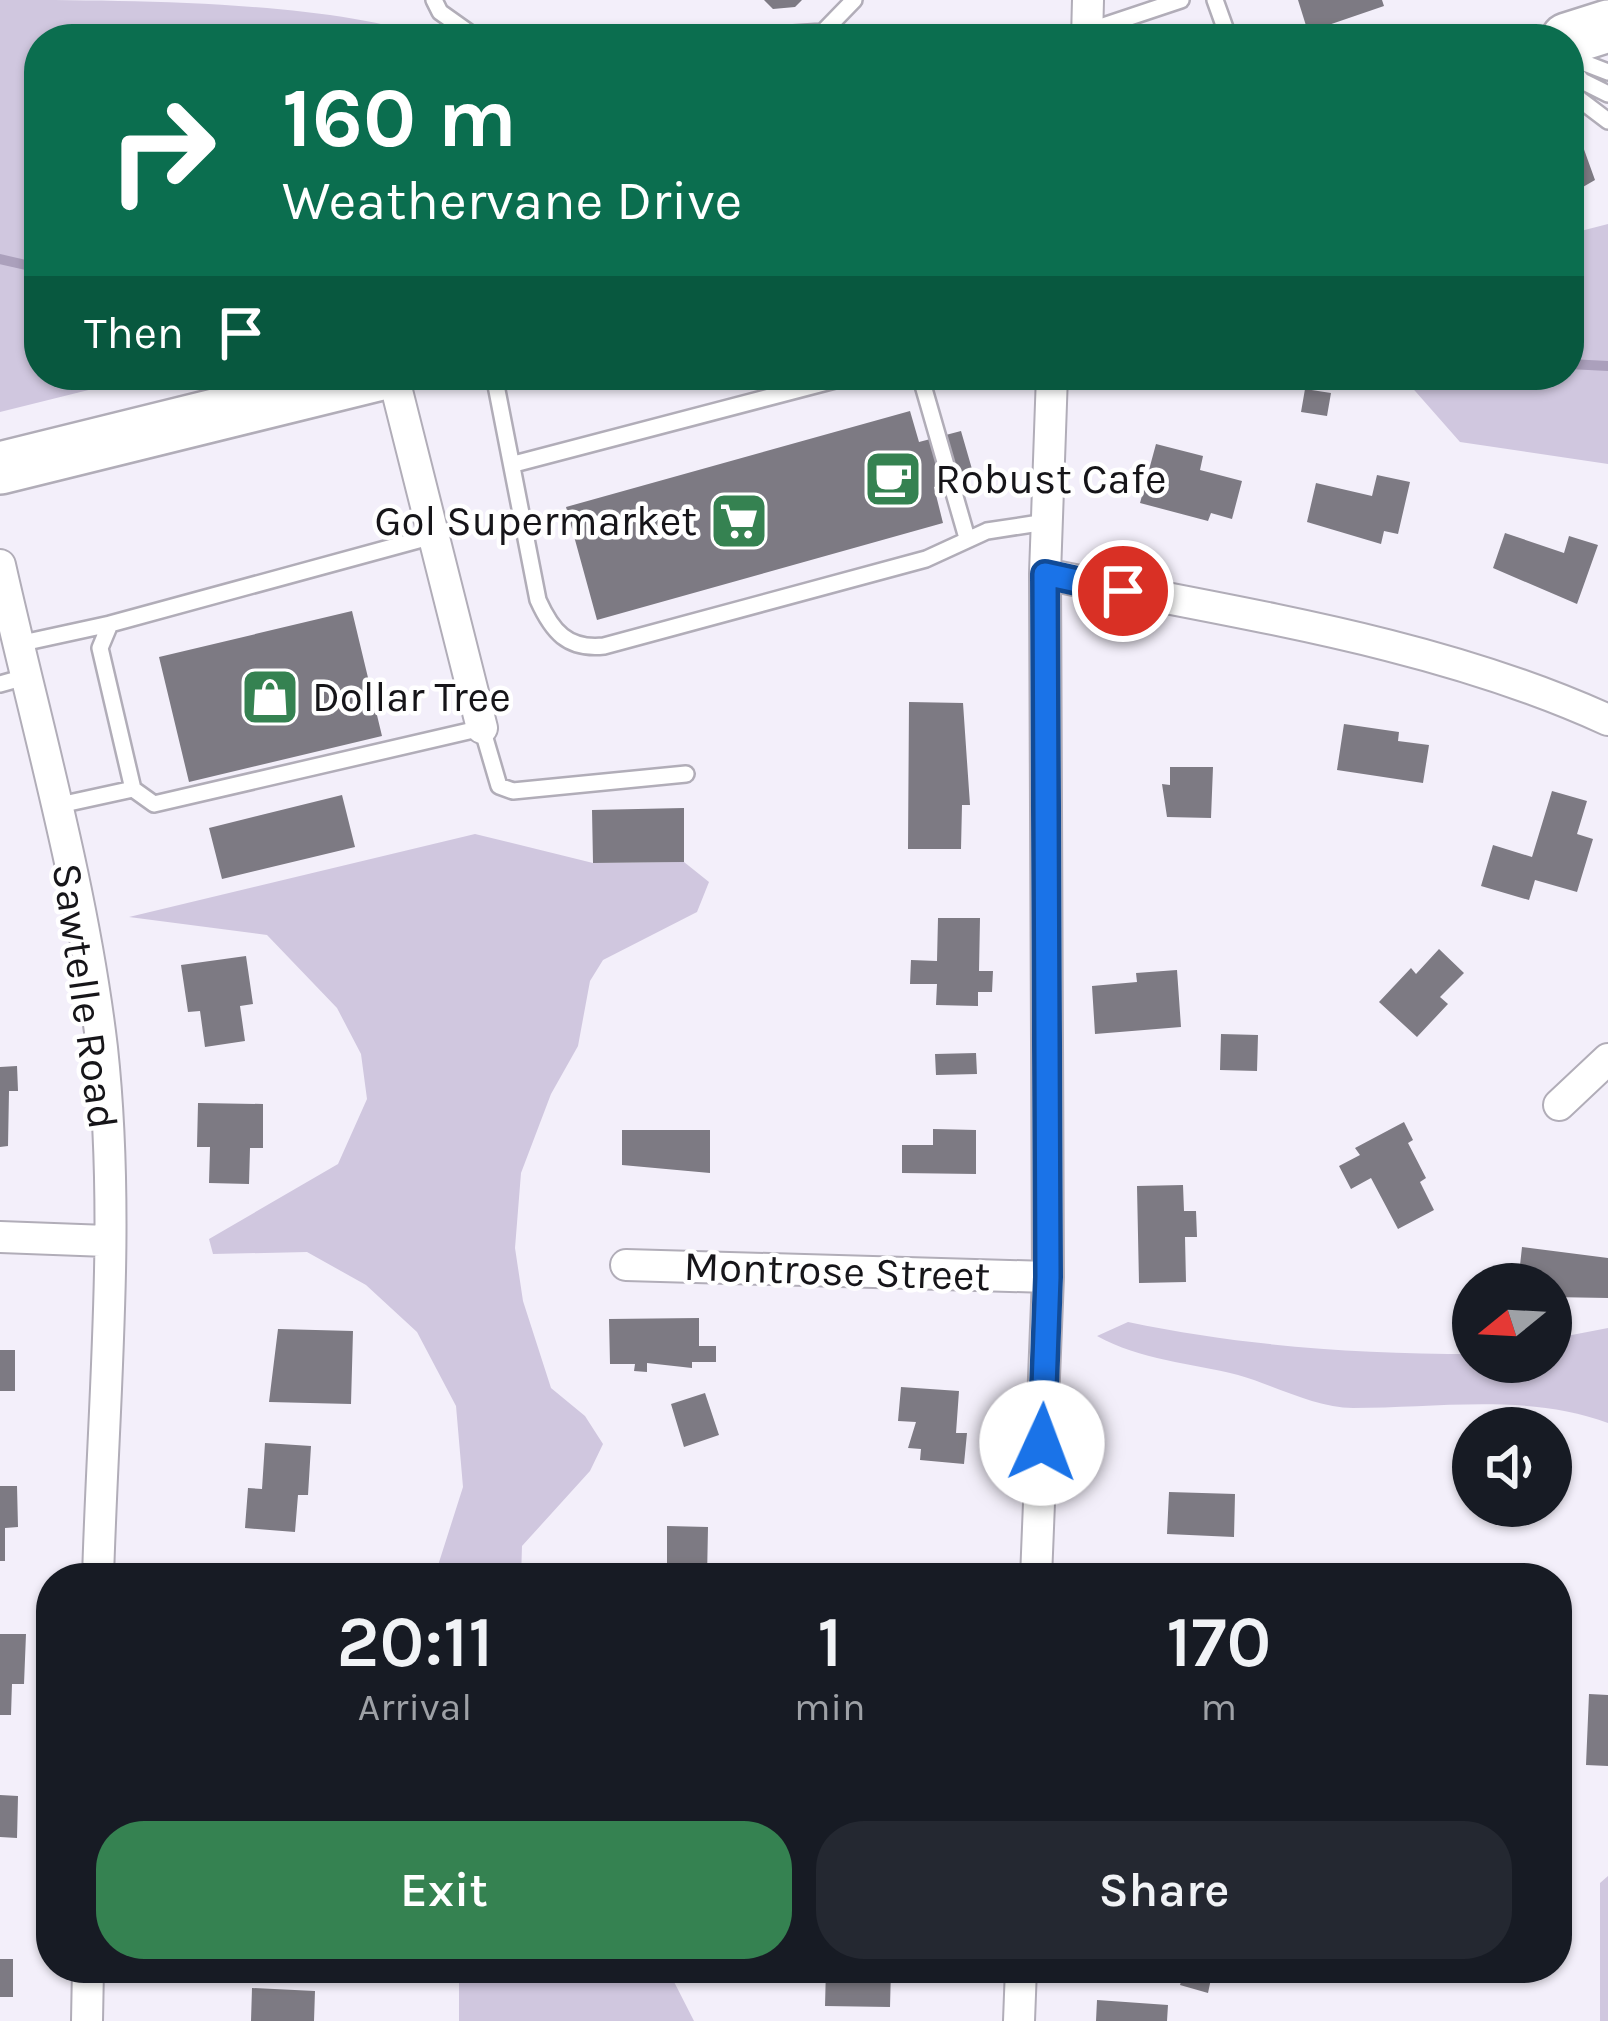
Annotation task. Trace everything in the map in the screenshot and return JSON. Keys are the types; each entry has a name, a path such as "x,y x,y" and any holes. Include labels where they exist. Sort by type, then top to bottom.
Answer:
{"main road":[{"path":"0,467 316,390"}],"street":[{"path":"397,390 482,728"},
{"path":"1037,1563 1048,1277 1045,574 1051,390"},
{"name":"Sawtelle Road","path":"0,566 18,644 13,680 55,806 102,1051 107,1240 98,1563"},
{"path":"1045,574 1483,673 1608,720"},
{"path":"1559,1105 1608,1059"},
{"path":"0,1237 107,1240"},
{"name":"Montrose Street","path":"626,1265 1048,1277"},
{"path":"87,2021 88,1983"},
{"path":"1019,2021 1021,1983"}],"lane":[{"path":"434,0 440,12 457,24"},
{"path":"832,24 854,0"},
{"path":"1088,23 1181,0"},
{"path":"1584,103 1608,121"},
{"path":"497,390 538,599 555,632 590,648 910,563 967,538 1046,523"},
{"path":"514,464 785,390"},
{"path":"924,390 967,538"},
{"path":"18,644 110,624 433,536"},
{"path":"110,624 100,648 133,789 154,804 482,728 499,786 513,791 686,774"},
{"path":"55,806 133,789"}],"shaded area":[{"path":"0,0 223,5 380,24 24,24 24,390 89,390 0,412"},
{"path":"1608,224 1608,464 1460,442 1414,390 1584,390 1584,230"},
{"path":"475,834 593,863 684,862 709,882 697,912 603,960 590,981 578,1046 551,1094 521,1173 515,1248 523,1301 551,1388 585,1416 603,1444 590,1471 522,1546 521,1563 439,1563 463,1487 456,1406 417,1332 366,1285 307,1252 213,1254 209,1239 338,1164 367,1099 361,1054 337,1008 267,935 129,917"},
{"path":"1128,1322 1299,1347 1452,1354 1452,1383 1572,1383 1572,1335 1608,1328 1608,1423 1572,1413 1572,1407 1353,1408 1324,1404 1238,1375 1131,1351 1097,1336"},
{"path":"1608,1876 1608,2021 1600,2021 1600,1883"},
{"path":"459,1983 675,1983 694,2021 459,2021"}],"building":[{"path":"764,0 802,0 795,7 773,9"},
{"path":"1298,0 1382,0 1384,6 1331,24 1306,24"},
{"path":"1584,149 1595,180 1584,186"},
{"path":"1305,390 1331,393 1327,416 1301,412"},
{"path":"910,411 919,442 961,431 974,476 934,487 943,523 597,620 566,507"},
{"path":"1156,444 1203,456 1200,470 1242,481 1232,519 1211,513 1208,521 1140,503"},
{"path":"1377,475 1410,482 1398,534 1384,531 1381,544 1307,522 1316,483 1372,496"},
{"path":"1505,533 1564,553 1569,536 1598,545 1577,604 1493,568"},
{"name":"Dollar Tree","path":"352,611 382,736 189,782 159,657"},
{"path":"909,702 963,703 970,805 962,805 961,849 908,849"},
{"path":"1344,724 1399,732 1398,741 1429,745 1423,783 1337,770"},
{"path":"1170,767 1213,767 1211,818 1167,817 1162,784 1170,785"},
{"path":"1552,791 1587,801 1577,834 1593,839 1577,892 1535,880 1529,900 1481,886 1493,845 1532,857"},
{"path":"342,795 355,847 222,879 209,828"},
{"path":"684,808 684,862 593,863 592,810"},
{"path":"938,918 980,918 979,971 993,971 992,992 978,992 978,1006 936,1005 937,984 910,984 911,960 937,961"},
{"path":"1439,949 1464,973 1440,997 1448,1004 1417,1037 1379,1002 1411,968 1416,974"},
{"path":"246,956 253,1004 240,1006 245,1041 205,1047 200,1011 188,1012 181,965"},
{"path":"1177,970 1181,1027 1095,1034 1092,986 1137,982 1136,973"},
{"path":"1221,1034 1258,1035 1257,1071 1220,1070"},
{"path":"976,1053 977,1074 936,1075 935,1054"},
{"path":"17,1066 18,1091 9,1091 8,1146 0,1147 0,1067"},
{"path":"198,1103 263,1104 263,1148 250,1148 249,1184 209,1183 210,1147 197,1147"},
{"path":"1404,1122 1413,1140 1408,1143 1426,1178 1420,1182 1434,1210 1398,1229 1371,1178 1351,1189 1339,1166 1360,1155 1355,1148"},
{"path":"933,1129 976,1130 976,1174 902,1173 902,1145 933,1145"},
{"path":"622,1130 710,1130 710,1173 622,1165"},
{"path":"1183,1185 1184,1211 1196,1211 1197,1237 1185,1237 1186,1282 1139,1283 1137,1186"},
{"path":"1522,1247 1608,1258 1608,1298 1572,1297 1572,1263 1520,1263"},
{"path":"699,1318 699,1346 716,1346 716,1362 692,1362 692,1368 647,1363 647,1372 634,1371 635,1364 610,1364 609,1319"},
{"path":"278,1329 353,1331 351,1404 269,1402"},
{"path":"0,1350 15,1350 15,1391 0,1391"},
{"path":"901,1387 959,1391 956,1433 967,1433 964,1464 920,1460 921,1449 908,1448 916,1422 898,1421"},
{"path":"705,1393 719,1435 684,1447 671,1404"},
{"path":"265,1443 311,1446 308,1495 298,1495 295,1532 245,1528 248,1488 262,1489"},
{"path":"0,1486 17,1486 18,1527 5,1528 5,1561 0,1561"},
{"path":"1169,1492 1235,1494 1234,1537 1167,1534"},
{"path":"667,1526 708,1527 707,1563 667,1563"},
{"path":"0,1634 26,1634 24,1684 12,1684 11,1715 0,1715"},
{"path":"1589,1694 1608,1695 1608,1766 1586,1765"},
{"path":"0,1795 18,1796 17,1838 0,1837"},
{"path":"0,1959 13,1959 13,1997 0,1997"},
{"path":"826,1983 891,1983 890,2007 825,2006"},
{"path":"1181,1983 1210,1983 1208,1993"},
{"path":"252,1988 315,1991 314,2021 251,2021"},
{"path":"1097,2000 1168,2005 1167,2021 1096,2021"}],"waterway":[{"path":"0,259 24,265"},
{"path":"1584,365 1608,366"}],"place":[{"name":"Robust Cafe","path":"893,479"},
{"name":"Gol Supermarket","path":"739,521"},
{"name":"Dollar Tree","path":"270,697"}],"route":[{"path":"1042,1443 1048,1277 1045,574 1123,591"}]}
